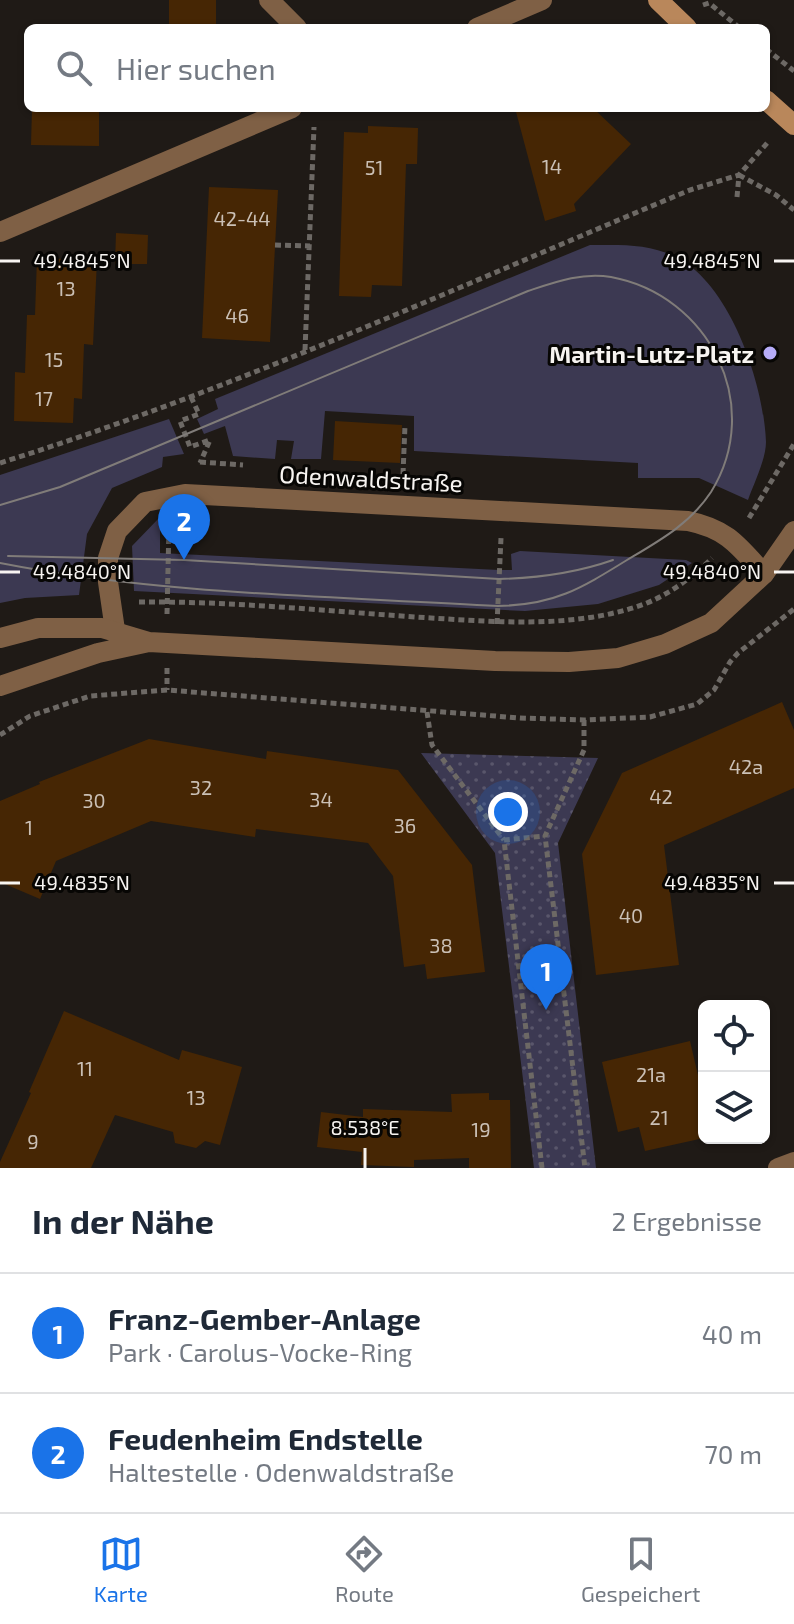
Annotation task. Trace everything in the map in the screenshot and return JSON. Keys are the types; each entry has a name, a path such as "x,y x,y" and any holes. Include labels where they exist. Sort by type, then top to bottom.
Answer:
{"street":[{"path":"269,0 293,24"},
{"path":"486,24 542,0"},
{"path":"658,0 683,24"},
{"path":"770,104 791,122"},
{"path":"0,232 283,112"},
{"name":"Odenwaldstraße","path":"115,630 108,558 117,531 145,502 185,494 688,521 710,526 732,537"},
{"path":"0,686 98,653 149,642 495,661 569,662 618,658 665,644 711,623 764,574 794,531"},
{"path":"732,537 764,574"},
{"path":"0,638 38,628 102,628 149,642"},
{"path":"778,1168 794,1162"}],"path":[{"path":"770,52 794,71"},
{"path":"305,350 314,119"},
{"path":"0,463 87,436 305,350 690,190 739,175 791,122"},
{"path":"737,197 739,175"},
{"path":"739,175 776,195 794,210"},
{"path":"275,245 310,246"},
{"path":"403,474 405,425"},
{"path":"110,603 167,602 530,622 582,619 637,607 671,590 697,572 732,537 749,518 794,444"},
{"path":"495,661 502,511"},
{"path":"0,735 30,716 90,696 167,690 427,712 584,720 650,717 697,704 714,690 738,653 794,609"},
{"path":"427,712 432,745 504,840 542,1168"},
{"path":"584,720 584,750 545,836 585,1168"},
{"path":"504,840 545,836"}],"shaded area":[{"path":"590,245 643,247 674,256 694,269 712,288 727,311 751,365 764,418 765,449 748,500 699,478 638,478 638,463 414,451 414,416 325,411 321,459 291,459 294,441 277,440 275,459 233,456 225,426 204,434 197,419 218,409 215,399"},
{"path":"169,419 184,454 163,457 162,467 112,488 87,534 79,595 25,598 0,603 0,475"},
{"path":"160,517 160,553 499,570 512,570 511,554 520,551 686,560 692,563 659,585 598,604 525,611 134,591 132,546"},
{"path":"421,753 598,758 558,843 596,1168 534,1168 495,853"}],"building":[{"path":"169,0 216,0 216,24 169,24"},
{"path":"32,112 99,112 99,146 31,145"},
{"path":"516,112 597,112 631,144 574,204 576,211 545,221"},
{"path":"368,126 418,128 417,164 406,164 402,286 372,285 371,297 339,296 344,132 368,133"},
{"path":"209,187 278,190 270,342 202,338"},
{"path":"116,233 148,235 147,264 115,264"},
{"path":"37,258 97,260 93,345 84,344 82,399 74,398 73,423 14,421 15,372 25,373 27,315 35,315"},
{"path":"335,421 402,425 400,463 333,460"},
{"path":"782,702 794,730 794,788 664,845 679,965 596,975 582,854 622,773"},
{"path":"149,739 266,759 267,751 398,770 472,865 485,972 427,979 425,964 404,967 393,876 368,843 256,829 255,837 151,821 56,861 40,899 0,882 0,801 39,782"},
{"path":"64,1011 179,1060 182,1050 242,1067 220,1145 205,1141 196,1148 175,1143 173,1132 115,1115 91,1168 0,1168"},
{"path":"690,1041 698,1075 698,1139 645,1151 639,1127 618,1132 602,1062"},
{"path":"489,1093 489,1100 510,1100 511,1168 469,1168 469,1158 414,1160 414,1167 361,1165 362,1152 317,1147 321,1112 363,1117 363,1109 452,1112 451,1094"}],"tram line":[{"path":"0,505 60,487 528,291 579,277 611,277 646,288 676,306 700,330 718,359 729,390 732,424 726,459 703,503 684,523 662,539 595,579 551,599 498,606 248,593 123,582 0,563"},
{"path":"8,556 184,560 499,579 557,574 613,560"}],"place":[{"name":"Martin-Lutz-Platz","path":"770,353"},
{"name":"Feudenheim Endstelle","path":"184,560"},
{"name":"Franz-Gember-Anlage","path":"546,1010"}]}
